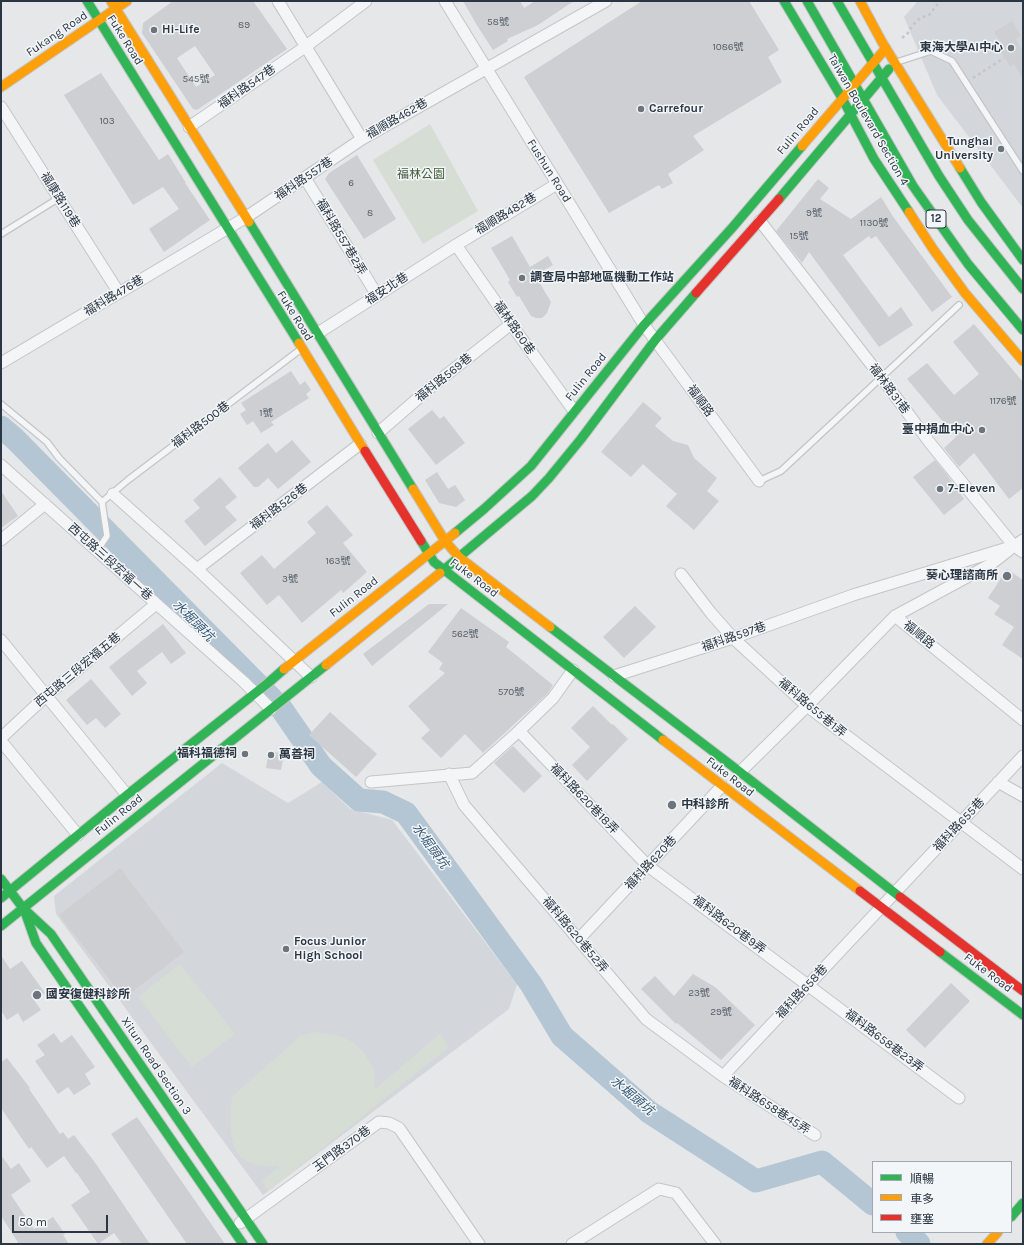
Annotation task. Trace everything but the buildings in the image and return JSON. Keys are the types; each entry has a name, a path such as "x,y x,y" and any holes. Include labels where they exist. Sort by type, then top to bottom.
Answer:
{"street":[{"name":"Fuke Road","path":"87,1 434,562 722,786 1023,1015"},
{"name":"Fukang Road","path":"1,86 99,21 113,5 127,1"},
{"name":"福順路462巷","path":"278,1 362,139 606,1"},
{"name":"福科路547巷","path":"189,127 305,46 366,1"},
{"name":"Fushun Road","path":"445,1 644,325 656,340"},
{"name":"Taiwan Boulevard Section 4","path":"784,1 842,98 874,160 933,249 965,293 1023,361"},
{"name":"Taiwan Boulevard Section 4","path":"807,1 862,100 913,186 968,264 1023,330"},
{"name":"12","path":"837,1 874,62 939,176 968,220 1023,289"},
{"path":"860,1 895,63 981,202 1023,260"},
{"name":"Fuke Road","path":"113,5 318,333 445,540 459,557 1023,991"},
{"name":"Fulin Road","path":"1,898 127,795 255,694 292,661 484,509 531,466 644,325 732,228 886,48"},
{"path":"112,494 197,569 311,678 515,511 543,484 586,432 656,340 760,221 850,113 895,63"},
{"name":"福康路119巷","path":"1,107 119,293"},
{"name":"福科路557巷","path":"227,229 362,139"},
{"name":"福科路557巷2弄","path":"305,178 377,296"},
{"name":"福順路482巷","path":"456,245 557,184"},
{"name":"福林路31巷","path":"760,221 881,377 930,443 1020,546"},
{"name":"福科路476巷","path":"1,363 227,229"},
{"name":"福安北巷","path":"318,333 456,245"},
{"name":"福林路60巷","path":"456,245 574,411"},
{"name":"福科路569巷","path":"378,433 431,387 511,324"},
{"name":"福順路","path":"656,340 759,482"},
{"name":"福科路526巷","path":"197,569 360,444"},
{"name":"西屯路三段宏福一巷","path":"1,465 270,709"},
{"path":"1,540 45,504"},
{"path":"895,616 991,564 1020,546"},
{"name":"福科路597巷","path":"614,676 733,638 853,596 1020,546"},
{"name":"福科路655巷1弄","path":"682,574 711,613 733,638 807,706 960,823 1023,869"},
{"name":"西屯路三段宏福五巷","path":"1,740 46,696 156,604"},
{"name":"福順路","path":"740,772 895,616 1023,720"},
{"path":"1,640 127,795"},
{"path":"371,782 472,773 553,698 573,670"},
{"name":"Fulin Road","path":"1,926 236,736 311,678"},
{"name":"福科路620巷18弄","path":"519,731 648,866"},
{"path":"1,740 78,835"},
{"name":"福科路655巷","path":"881,907 1023,756"},
{"name":"福科路620巷52弄","path":"449,774 464,805 646,1019 724,1076"},
{"path":"998,782 1023,796"},
{"name":"福科路620巷","path":"579,939 722,786"},
{"name":"福科路620巷9弄","path":"648,866 809,985"},
{"name":"Xitun Road Section 3","path":"1,879 11,890 23,908 36,943 243,1244"},
{"name":"福科路658巷","path":"724,1076 881,907"},
{"name":"Xitun Road Section 3","path":"23,908 52,934 263,1244"},
{"name":"福科路658巷23弄","path":"809,985 959,1098"},
{"name":"福科路658巷45弄","path":"724,1076 815,1135"},
{"name":"玉門路370巷","path":"233,1229 378,1122 389,1123 399,1128 479,1244"},
{"path":"572,1244 659,1189 676,1193 715,1244"},
{"path":"1012,1216 1023,1203"},
{"path":"987,1244 997,1233"}],"lane":[{"path":"895,63 931,51 952,61 1023,171"},
{"path":"1,234 58,198"},
{"path":"759,482 781,471 959,305"},
{"name":"福科路500巷","path":"102,502 128,480 302,349"},
{"path":"1,404 47,442 59,458 102,502 107,536 97,551"}],"path":[{"path":"902,38 920,18 929,14 940,1"},
{"path":"966,83 1004,58"}],"shaded area":[{"name":"Tunghai University","path":"918,1 1023,1 1023,208 937,95 904,17"},
{"name":"Focus Junior High School","path":"222,763 288,803 322,782 350,809 392,820 517,984 509,1009 263,1195 56,914 54,896"}],"green space":[{"name":"福林公園","path":"430,124 478,211 423,244 373,160"},
{"path":"180,964 235,1034 192,1067 138,997"},
{"path":"315,1032 342,1037 354,1043 362,1050 375,1071 374,1090 440,1034 449,1047 269,1191 261,1181 280,1166 258,1165 246,1161 239,1155 235,1149 231,1135 230,1119 232,1097 300,1036"}],"waterway":[{"name":"水堀頭坑","path":"1,427 15,439 281,708 321,766 359,800 383,802 406,813 531,984 562,1036 649,1112 756,1181 822,1162 872,1203"},
{"name":"水堀頭坑","path":"908,1233 919,1244"}],"traffic: fast":[{"path":"87,1 299,343"},
{"path":"784,1 842,98 874,159 909,212"},
{"path":"807,1 913,186 968,264 1023,330"},
{"path":"837,1 939,176 968,220 1023,289"},
{"path":"779,199 889,69"},
{"path":"455,533 531,466 644,325 732,228 802,146"},
{"path":"960,168 981,202 1023,260"},
{"path":"249,222 413,489"},
{"path":"440,573 532,496 549,478 581,439 656,339 696,293"},
{"path":"421,541 434,562 663,740"},
{"path":"550,627 740,772 900,897"},
{"path":"1,926 326,665"},
{"path":"1,898 284,669"},
{"path":"1,879 23,908 51,934 263,1244"},
{"path":"25,912 36,943 243,1244"},
{"path":"940,952 1023,1015"},
{"path":"1012,1216 1023,1203"}],"traffic: slow":[{"path":"111,1 249,222"},
{"path":"1,87 127,1"},
{"path":"860,1 882,42 960,168"},
{"path":"802,146 886,48"},
{"path":"909,212 933,249 965,293 1023,361"},
{"path":"299,343 365,451"},
{"path":"413,489 445,541 459,557 550,627"},
{"path":"284,669 455,533"},
{"path":"326,665 440,573"},
{"path":"663,740 860,891"},
{"path":"987,1244 997,1233"}],"traffic: jam":[{"path":"696,293 779,199"},
{"path":"365,451 421,541"},
{"path":"860,891 940,952"},
{"path":"900,897 1023,991"}],"place":[{"name":"Hi-Life","path":"154,30"},
{"name":"東海大學AI中心","path":"1011,48"},
{"name":"Carrefour","path":"641,109"},
{"name":"Tunghai University","path":"1001,149"},
{"name":"調查局中部地區機動工作站","path":"522,278"},
{"name":"臺中捐血中心","path":"982,430"},
{"name":"7-Eleven","path":"940,489"},
{"name":"葵心理諮商所","path":"1007,576"},
{"name":"福科福德祠","path":"245,754"},
{"name":"萬善祠","path":"271,755"},
{"name":"中科診所","path":"672,805"},
{"name":"Focus Junior High School","path":"286,949"},
{"name":"國安復健科診所","path":"37,995"}]}
